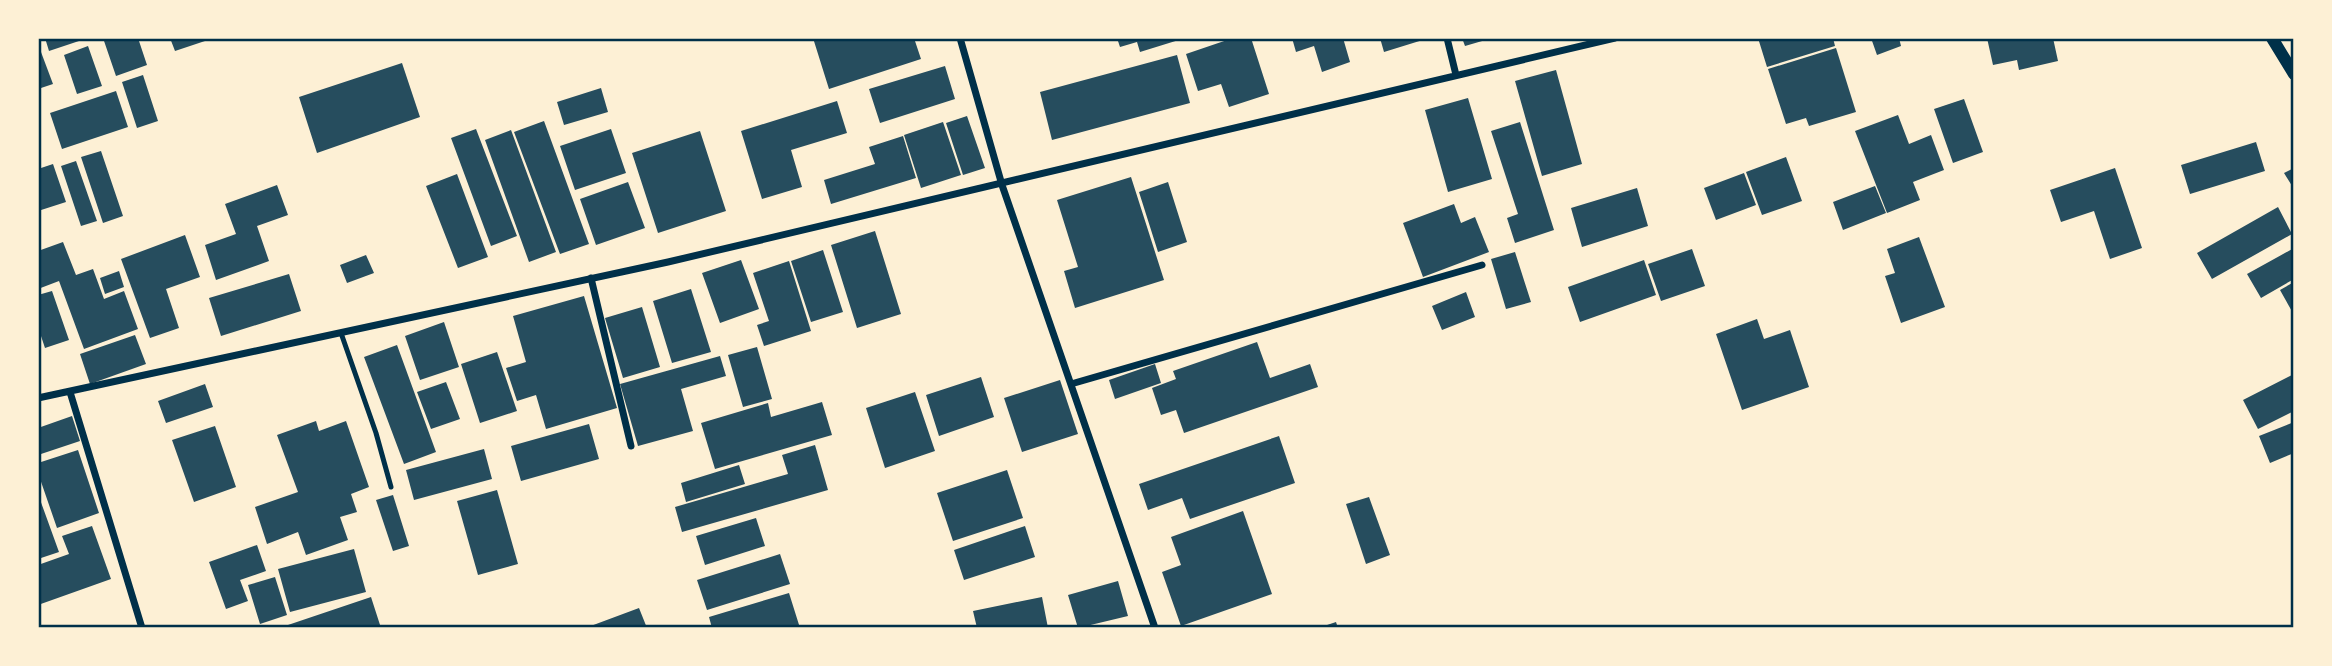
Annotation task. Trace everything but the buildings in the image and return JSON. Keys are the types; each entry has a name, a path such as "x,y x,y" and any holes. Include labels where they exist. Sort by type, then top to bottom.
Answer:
{"street":[{"path":"960,38 1002,185 1155,628"},
{"path":"1447,38 1456,75"},
{"path":"38,398 591,278 1002,185 1615,38"},
{"path":"2272,38 2294,74"},
{"path":"1071,384 1482,265"},
{"path":"591,278 631,446"},
{"path":"70,392 142,628"}],"lane":[{"path":"341,333 376,433 391,487"}]}
